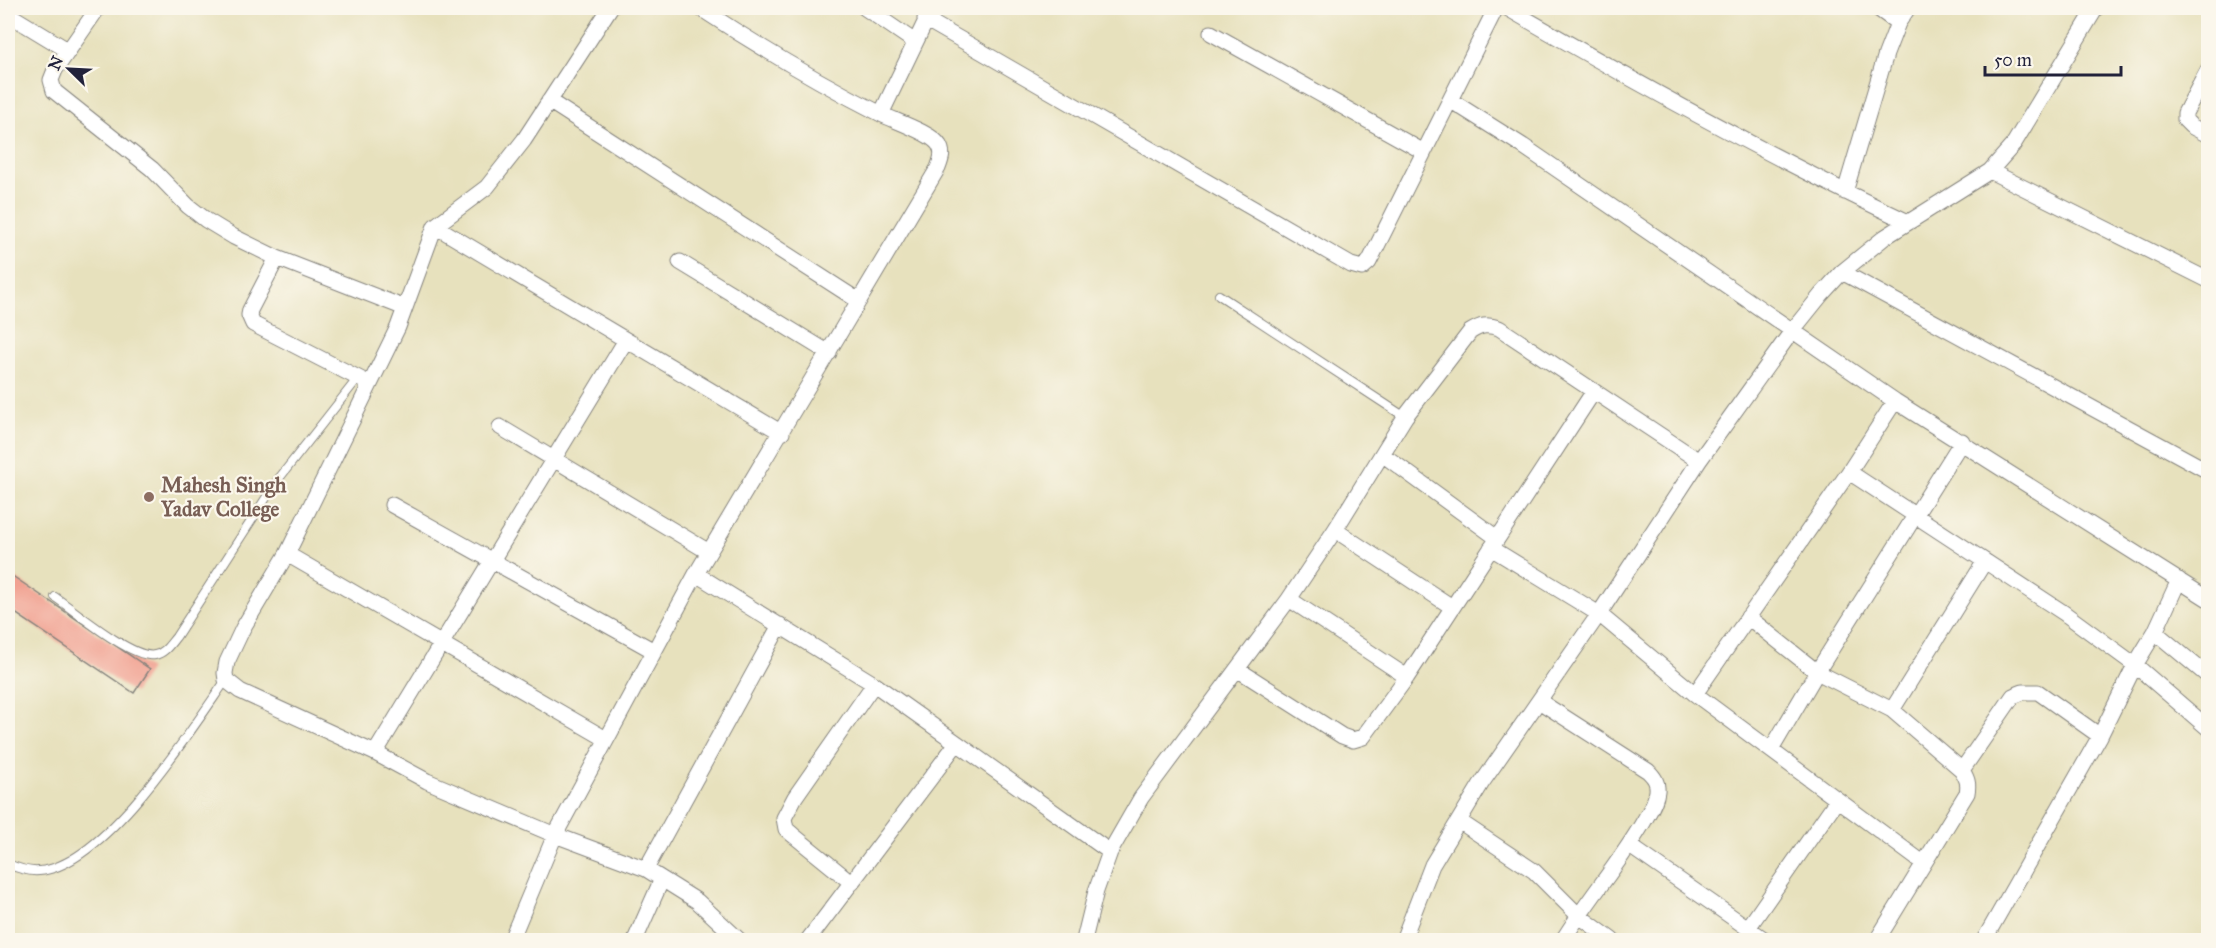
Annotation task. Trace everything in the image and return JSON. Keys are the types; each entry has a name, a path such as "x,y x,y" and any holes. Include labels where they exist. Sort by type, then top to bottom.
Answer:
{"street":[{"path":"98,8 52,75 51,86 54,91 152,169 188,206 206,220 277,258 405,308"},
{"path":"610,8 524,140 487,187 435,226 405,308 364,381 287,554 243,628 227,662 225,673 226,680 240,691 375,753 428,781 555,835 646,869 696,901 739,940"},
{"path":"511,940 555,835 696,574 938,168 942,156 940,146 933,138 803,73 700,8"},
{"path":"865,8 915,42"},
{"path":"881,114 929,13 1351,265 1362,268 1369,262 1496,8"},
{"path":"1508,8 1655,92 1845,192 1908,222"},
{"path":"1878,8 1898,23"},
{"path":"1845,192 1886,54 1898,23 1908,8"},
{"path":"1403,940 1432,866 1481,784 1599,614 1699,460 1792,331 1842,272 1885,237 1989,171 2013,145 2096,8"},
{"path":"8,14 69,51"},
{"path":"1211,33 1424,152"},
{"path":"2208,70 2185,113 2185,120 2191,126 2208,135"},
{"path":"1450,100 1523,146 1895,401 1962,441 2208,599"},
{"path":"549,101 859,302"},
{"path":"1989,171 2208,280"},
{"path":"435,226 782,433"},
{"path":"277,258 250,310 249,315 253,324 364,381"},
{"path":"680,262 829,353"},
{"path":"1842,272 2208,471"},
{"path":"1084,940 1096,891 1110,852 1141,798 1289,599 1405,417 1470,332 1479,326 1489,325 1499,328 1699,460"},
{"path":"375,753 626,340"},
{"path":"1237,669 1342,736 1353,740 1363,737 1407,676 1594,392"},
{"path":"1695,694 1849,472 1895,401"},
{"path":"500,427 709,552"},
{"path":"1771,750 1817,672 1962,441"},
{"path":"1382,454 1494,543 1599,614 1695,694 1923,863"},
{"path":"1849,472 2064,613 2135,665 2208,728"},
{"path":"392,505 654,651"},
{"path":"1335,530 1452,607"},
{"path":"287,554 606,740"},
{"path":"1892,710 1985,561"},
{"path":"696,574 874,684 1110,852"},
{"path":"1984,940 2100,736 2135,665 2155,632 2179,580"},
{"path":"1289,599 1407,676"},
{"path":"1748,617 1817,672 1892,710 1962,770 1969,784 1966,793 1923,863 1883,939"},
{"path":"646,869 780,625"},
{"path":"2155,632 2208,676"},
{"path":"852,883 793,835 786,828 784,818 795,797 874,684"},
{"path":"1962,770 2013,696 2023,692 2038,692 2100,736"},
{"path":"1539,701 1648,771 1657,785 1654,802 1630,846 1578,915 1563,940"},
{"path":"808,940 957,743"},
{"path":"1748,928 1837,800"},
{"path":"1459,821 1534,871 1578,915 1612,940"},
{"path":"1630,846 1766,940"},
{"path":"634,940 662,879"}],"lane":[{"path":"1219,295 1405,417"},
{"path":"55,597 129,650 148,656 157,655 166,650 277,481 364,381"},
{"path":"8,864 27,870 39,871 54,868 76,857 115,825 144,794 226,680"}],"building":[{"path":"8,573 150,669 134,693 8,608"}],"place":[{"name":"Mahesh Singh Yadav College","path":"149,497"}]}
